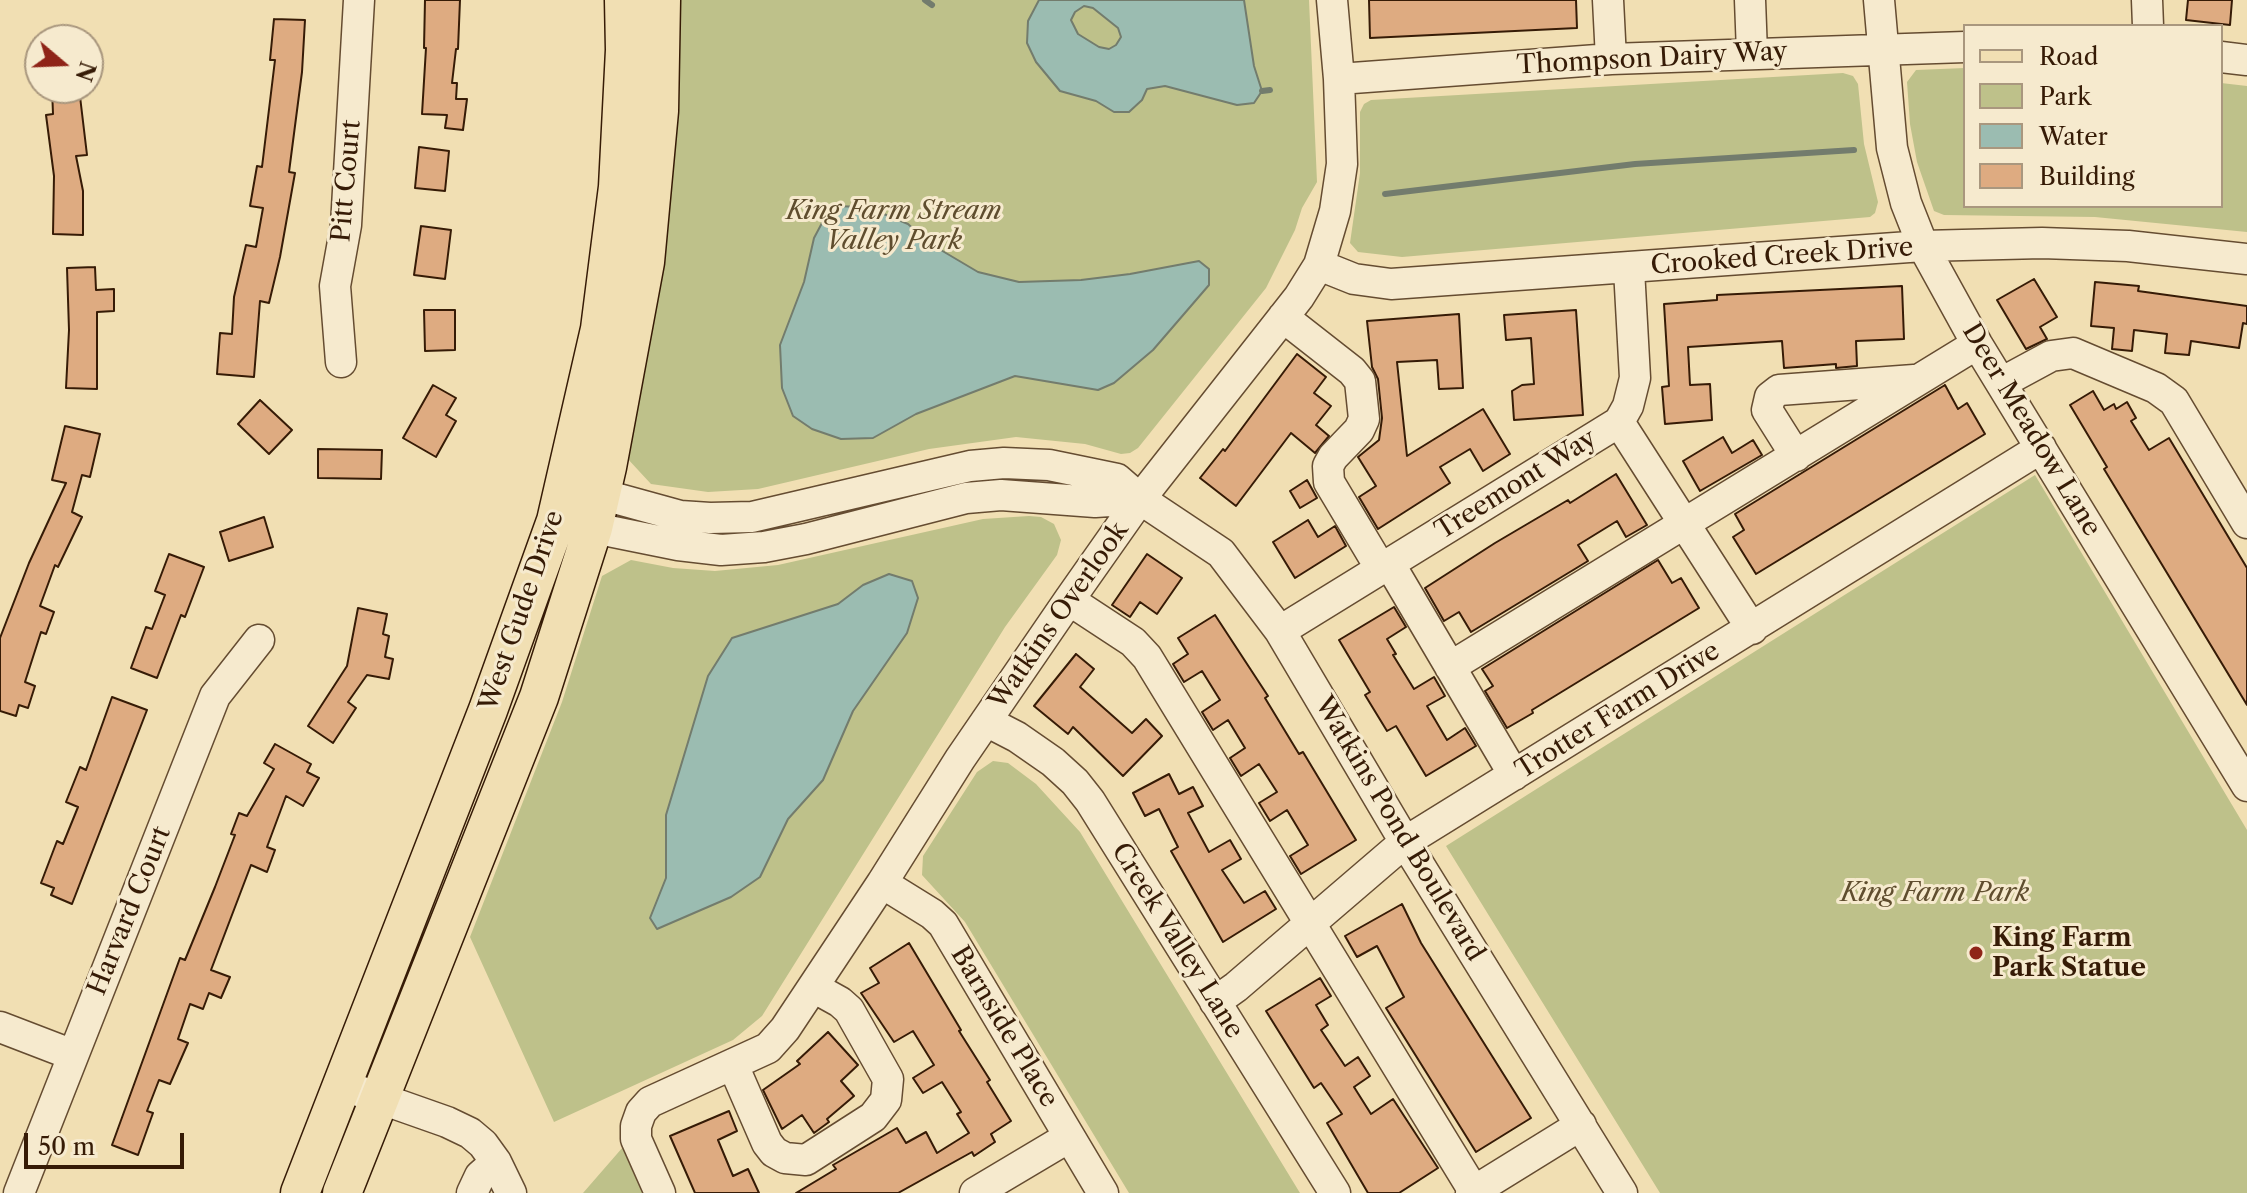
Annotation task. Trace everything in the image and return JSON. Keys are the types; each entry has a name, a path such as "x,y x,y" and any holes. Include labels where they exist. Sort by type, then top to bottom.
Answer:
{"main road":[{"name":"West Gude Drive","path":"583,514 564,484 600,329 618,187 625,50 624,0"},
{"name":"West Gude Drive","path":"342,1193 539,697 645,262 659,111 661,0"},
{"name":"West Gude Drive","path":"300,1193 488,710 583,514"}],"street":[{"name":"Pitt Court","path":"341,362 335,286 346,225 359,0"},
{"name":"Watkins Overlook","path":"660,1193 636,1139 641,1112 650,1102 768,1048 785,1029 986,721 1069,600 1140,499 1283,317 1319,265 1339,189 1342,125 1332,0"},
{"path":"1608,0 1611,59"},
{"path":"1750,0 1752,53"},
{"name":"Deer Meadow Lane","path":"1879,0 1892,148 1906,203 1923,246 1977,344 2247,785"},
{"path":"2147,0 2148,24"},
{"name":"Thompson Dairy Way","path":"1339,79 1611,59 1963,47"},
{"path":"2223,57 2247,60"},
{"name":"Crooked Creek Drive","path":"1319,265 1354,279 1391,284 1923,246 2042,243 2128,246 2247,259"},
{"name":"Treemont Way","path":"1280,631 1619,422 1628,406 1635,378 1629,269"},
{"path":"1283,317 1352,371 1360,381 1364,419 1359,430 1333,457 1328,466 1329,482 1450,667 1514,775"},
{"path":"1450,667 1977,344"},
{"path":"2001,383 2051,356 2073,353 2156,388 2174,401 2247,523"},
{"path":"1796,456 1767,410 1770,397 1779,390 1919,380"},
{"path":"1619,422 1752,629"},
{"name":"Trotter Farm Drive","path":"1215,1002 1405,842 2041,448"},
{"name":"Watkins Pond Boulevard","path":"583,514 752,517 970,466 1004,463 1049,465 1117,479 1140,499 1221,553 1280,631 1405,842 1622,1193"},
{"path":"583,514 721,550 764,547 806,539 966,498 1001,495 1095,502 1140,499"},
{"path":"1069,600 1133,642 1147,657 1312,922 1474,1192 1581,1125"},
{"name":"Harvard Court","path":"19,1193 215,696 259,640"},
{"name":"Creek Valley Lane","path":"986,721 1029,745 1075,782 1090,801 1335,1193"},
{"name":"Barnside Place","path":"882,883 943,924 1103,1193"},
{"path":"733,1065 767,1143 774,1152 785,1158 806,1160 873,1117 886,1100 888,1079 849,1010 813,987"},
{"path":"0,1027 73,1055"},
{"path":"342,1085 470,1133 496,1162 511,1193"},
{"path":"975,1193 1069,1137"},
{"path":"472,1193 480,1176 496,1162"}],"green space":[{"name":"King Farm Stream Valley Park","path":"661,0 1309,0 1317,182 1266,288 1138,448 1130,453 1121,454 1085,444 1016,437 929,449 758,489 708,492 651,484 626,457 657,300 673,164 676,112"},
{"path":"1963,68 1963,208 2223,208 2223,83 2247,86 2247,232 2095,217 1944,215 1934,211 1917,162 1910,124 1907,82 1916,70"},
{"path":"1843,73 1853,76 1858,84 1864,144 1878,202 1875,213 1870,217 1402,257 1358,252 1350,243 1360,173 1360,112 1364,104 1371,100"},
{"name":"King Farm Park","path":"2035,475 2247,830 2247,1193 1660,1193 1446,846"},
{"path":"1041,517 1054,524 1061,540 1057,555 1005,627 762,1016 733,1040 554,1122 470,937 562,702 602,576 631,560 673,568 715,571 778,565 983,519"},
{"path":"993,761 1008,763 1036,784 1080,832 1300,1193 1129,1193 965,922 922,875 923,856 977,772"},
{"path":"623,1147 660,1193 583,1193"}],"water":[{"path":"1039,0 1244,0 1254,66 1262,91 1254,103 1237,105 1165,86 1147,89 1142,100 1129,112 1114,112 1096,101 1060,91 1036,62 1027,43 1028,21","holes":["1084,6 1093,8 1118,28 1121,37 1109,49 1099,47 1078,34 1071,20 1075,12"]},
{"path":"831,206 867,207 908,224 929,243 978,272 1019,282 1081,280 1199,261 1209,269 1209,285 1153,350 1114,383 1098,390 1015,376 916,414 873,438 841,439 812,429 793,416 782,388 780,345 804,282 814,238"},
{"path":"889,574 912,581 918,598 907,633 853,711 823,780 788,819 760,877 731,897 657,929 650,918 666,878 666,815 708,676 732,638 838,604 863,585"}],"building":[{"path":"425,0 460,0 458,49 452,83 457,83 456,99 467,99 463,130 445,128 447,115 422,114"},
{"path":"1369,0 1576,0 1577,28 1370,38"},
{"path":"2188,0 2232,0 2230,25 2186,20"},
{"path":"274,19 305,20 302,72 289,172 295,173 269,303 260,301 254,377 217,374 220,333 232,334 234,297 246,245 256,247 263,208 250,206 257,166 262,167 275,60 270,60"},
{"path":"53,104 81,104 87,155 76,156 83,191 83,235 53,234 54,176 46,115 53,114"},
{"path":"419,147 449,151 445,191 415,188"},
{"path":"421,226 451,230 445,279 414,275"},
{"path":"95,267 96,290 114,289 114,311 97,312 97,389 66,388 69,330 67,268"},
{"path":"2034,279 2057,317 2040,327 2047,339 2026,349 1997,300"},
{"path":"2095,282 2139,286 2138,291 2247,306 2247,324 2243,323 2239,348 2191,341 2189,355 2165,353 2167,334 2134,330 2132,351 2112,349 2114,328 2091,326"},
{"path":"1902,286 1904,339 1856,341 1857,366 1836,368 1836,364 1784,368 1782,341 1688,347 1690,385 1710,384 1712,420 1665,424 1662,387 1669,386 1664,304 1717,300 1717,295"},
{"path":"424,310 455,310 455,350 425,351"},
{"path":"1576,310 1583,415 1514,420 1512,391 1522,385 1534,384 1531,338 1506,340 1504,315"},
{"path":"1459,314 1463,388 1439,389 1437,360 1397,362 1407,456 1483,409 1510,454 1483,471 1470,449 1440,467 1450,483 1378,529 1359,497 1376,486 1358,457 1379,440 1382,418 1367,321"},
{"path":"1297,354 1326,377 1314,393 1331,406 1316,425 1329,436 1315,453 1291,433 1236,506 1200,478 1223,449 1225,451"},
{"path":"433,385 456,398 446,415 456,421 436,457 403,438"},
{"path":"1945,385 1958,409 1967,403 1985,434 1756,574 1733,537 1744,530 1735,514"},
{"path":"2093,391 2104,410 2114,404 2116,409 2127,402 2136,418 2131,421 2149,450 2169,438 2247,568 2247,705 2104,469 2107,467 2070,405"},
{"path":"260,400 292,430 269,454 238,424"},
{"path":"65,426 100,434 90,477 82,475 72,512 82,517 58,567 55,565 40,606 54,612 46,634 41,632 25,682 35,686 28,708 19,705 16,716 0,711 0,638 29,563 66,483 52,480"},
{"path":"1723,437 1732,453 1753,440 1762,455 1700,491 1683,461"},
{"path":"318,449 382,450 381,479 318,478"},
{"path":"1616,474 1647,525 1626,537 1617,521 1578,545 1588,561 1471,632 1459,612 1444,621 1425,588 1495,543 1568,500 1570,503"},
{"path":"1307,480 1317,498 1300,508 1290,491"},
{"path":"264,517 273,547 229,561 220,532"},
{"path":"1308,520 1318,537 1335,526 1346,546 1295,578 1273,542"},
{"path":"169,554 204,567 185,617 181,615 157,678 131,668 146,627 152,629 165,595 155,591"},
{"path":"1147,554 1182,578 1157,614 1140,602 1130,617 1112,605"},
{"path":"1658,560 1672,583 1681,578 1699,608 1507,728 1485,691 1493,686 1482,669"},
{"path":"1394,607 1406,627 1387,639 1396,654 1393,655 1414,689 1434,677 1445,696 1427,706 1447,740 1465,728 1476,746 1426,776 1396,726 1387,731 1365,695 1370,692 1339,640"},
{"path":"358,608 387,614 383,634 389,636 385,657 393,659 389,679 367,675 348,702 356,708 333,743 308,726 347,666"},
{"path":"1215,615 1268,696 1265,698 1299,754 1303,752 1356,840 1301,874 1290,856 1308,845 1287,810 1270,821 1259,803 1277,792 1259,764 1241,776 1230,758 1245,748 1228,720 1213,730 1202,712 1220,700 1202,671 1184,682 1173,664 1188,654 1178,638"},
{"path":"1076,654 1094,669 1080,687 1132,733 1146,719 1162,736 1123,776 1073,727 1068,734 1034,706"},
{"path":"112,697 147,710 72,904 51,895 54,888 41,883 57,841 63,844 78,807 66,802 80,767 86,770"},
{"path":"275,744 311,764 307,772 319,778 303,806 286,796 267,847 275,850 267,872 251,865 211,970 230,977 221,998 209,993 203,1009 190,1004 178,1039 188,1043 170,1084 159,1080 147,1111 153,1113 138,1155 112,1145 180,958 185,960 235,835 231,834 239,813 247,816 274,769 264,763"},
{"path":"1169,774 1179,794 1193,787 1203,806 1188,813 1209,852 1230,840 1241,859 1222,870 1244,903 1265,891 1276,909 1223,942 1171,851 1178,847 1159,809 1145,816 1133,793"},
{"path":"1402,904 1421,943 1531,1118 1476,1152 1386,1008 1404,997 1377,946 1357,957 1345,936"},
{"path":"909,943 1011,1121 991,1134 995,1142 974,1156 972,1152 898,1193 796,1193 836,1169 833,1165 897,1128 906,1143 926,1132 937,1153 969,1133 957,1114 961,1112 942,1082 923,1093 913,1078 934,1065 913,1031 894,1042 861,993 879,983 870,968"},
{"path":"1320,978 1331,996 1316,1005 1328,1025 1321,1030 1345,1066 1358,1057 1370,1076 1354,1087 1371,1114 1393,1099 1438,1168 1399,1193 1368,1193 1327,1123 1342,1114 1321,1083 1314,1088 1266,1011"},
{"path":"828,1032 858,1065 841,1081 854,1096 814,1133 802,1115 782,1129 763,1090 800,1064 797,1061"},
{"path":"729,1111 737,1131 718,1140 733,1176 748,1169 759,1193 695,1193 670,1136"}],"waterway":[{"path":"925,0 932,5"},
{"path":"1262,91 1270,90"},
{"path":"1385,194 1635,164 1854,150"}],"place":[{"name":"King Farm Park Statue","path":"1976,953"}]}
